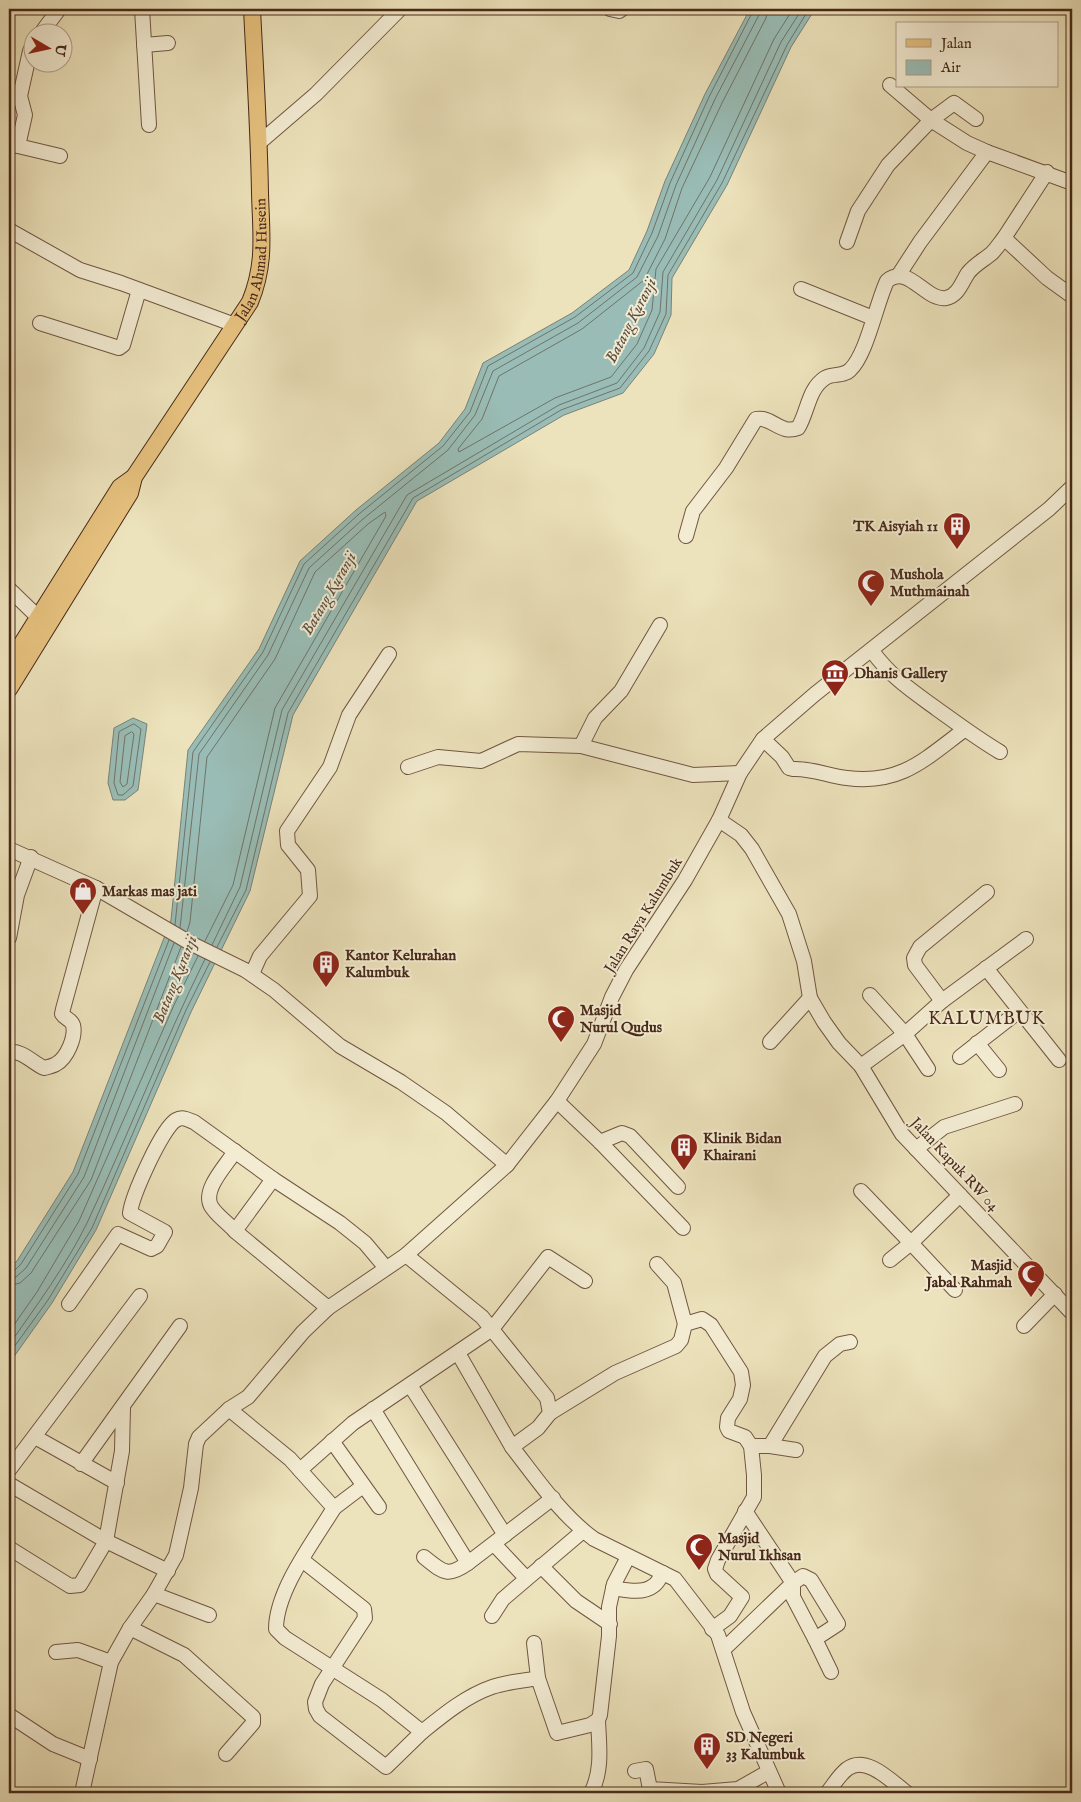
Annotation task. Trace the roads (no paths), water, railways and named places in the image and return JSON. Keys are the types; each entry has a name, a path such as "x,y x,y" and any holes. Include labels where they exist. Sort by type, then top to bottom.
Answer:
{"main road":[{"name":"Jalan Ahmad Husein","path":"9,689 130,493 134,477 250,302 261,270 259,143 252,9"},
{"name":"Jalan Ahmad Husein","path":"9,664 120,486 134,477"}],"street":[{"path":"49,22 59,9"},
{"path":"142,9 149,125"},
{"path":"259,143 316,94 400,9"},
{"path":"610,9 619,11 622,9"},
{"path":"144,46 168,43"},
{"path":"26,72 20,96 25,115 13,144 60,156"},
{"path":"890,85 931,120 967,143 1072,183"},
{"path":"847,242 858,210 888,165 931,120 954,103 976,118"},
{"path":"686,536 693,511 726,468 756,419 765,419 785,430 798,428 816,387 829,376 843,375 851,370 863,347 887,281 898,276 920,242 987,152"},
{"path":"898,276 909,279 944,299 952,296 968,273 992,253 1004,238 1047,172"},
{"path":"9,230 80,270 234,325"},
{"path":"1004,238 1047,278 1072,296"},
{"path":"801,289 873,318"},
{"path":"40,323 119,348 123,345 139,290"},
{"name":"Jalan Raya Kalumbuk","path":"82,1793 112,1662 130,1628 168,1571 180,1542 194,1475 196,1444 204,1430 229,1409 248,1397 303,1332 328,1308 406,1255 507,1165 557,1101 594,1044 612,997 626,970 685,880 719,820 740,773 763,740 815,694 872,651 1049,509 1072,487"},
{"path":"9,589 38,617"},
{"path":"581,746 595,718 621,691 660,625"},
{"path":"872,651 895,679 964,730 1000,752"},
{"path":"248,972 310,896 308,870 288,845 287,831 330,767 349,715 389,654"},
{"path":"763,740 782,757 789,768 848,778 892,777 919,764 964,730"},
{"path":"408,767 438,757 480,760 518,744 581,746 693,774 740,773"},
{"name":"Jalan Kapuk RW 04","path":"719,820 741,835 752,849 789,914 804,961 810,998 839,1043 861,1066 902,1134 1072,1313"},
{"path":"9,849 31,857 96,888 192,944 248,972 274,990 340,1046 401,1082 446,1113 507,1165"},
{"path":"9,938 17,895 31,857"},
{"path":"9,1052 24,1055 44,1068 56,1064 65,1056 73,1035 73,1027 70,1020 62,1014 96,888"},
{"path":"942,1001 915,966 914,958 920,947 987,892"},
{"path":"861,1066 905,1034 942,1001 1026,939"},
{"path":"986,968 1059,1060"},
{"path":"870,995 905,1034 928,1069"},
{"path":"770,1042 810,998"},
{"path":"960,1057 1019,1011"},
{"path":"977,1043 999,1070"},
{"path":"557,1101 600,1142 683,1228"},
{"path":"916,1149 944,1128 1015,1104"},
{"path":"69,1304 118,1234 130,1213 134,1194 169,1128 176,1120 183,1118 194,1122 273,1179 340,1223 365,1243 386,1268"},
{"path":"600,1142 622,1133 630,1136 678,1187"},
{"path":"235,1151 210,1190 208,1199 212,1207 235,1231 328,1308"},
{"path":"235,1231 273,1179"},
{"path":"860,1191 955,1290"},
{"path":"890,1260 911,1243 960,1195"},
{"path":"118,1234 151,1249 157,1246 165,1232 130,1213"},
{"path":"406,1255 471,1307 492,1329 547,1398 550,1413"},
{"path":"300,1470 332,1440 373,1409 492,1329 548,1257 585,1281"},
{"path":"512,1447 538,1428 550,1413 615,1373 676,1346 681,1340 685,1324 674,1283 657,1264"},
{"path":"1024,1326 1055,1294"},
{"path":"9,1470 140,1296"},
{"path":"685,1324 702,1319 706,1320 741,1372 743,1385 740,1399 728,1418 727,1427 729,1431 745,1437 750,1446 754,1496 718,1560 715,1569 717,1574 742,1597 730,1616 712,1629"},
{"path":"81,1464 180,1326"},
{"path":"770,1446 825,1356 840,1344 850,1342"},
{"path":"458,1353 512,1447 553,1498 583,1531 628,1557 675,1579 712,1629 724,1649 742,1712 779,1793"},
{"path":"410,1385 500,1540 526,1578"},
{"path":"9,1548 70,1586 77,1587 106,1541 122,1451 123,1407"},
{"path":"229,1409 300,1470 334,1508"},
{"path":"373,1409 468,1563"},
{"path":"35,1437 81,1464 117,1482"},
{"path":"332,1440 379,1507"},
{"path":"750,1446 770,1446 796,1450"},
{"path":"9,1484 106,1541 168,1571"},
{"path":"363,1486 334,1508 302,1560 287,1587 276,1619 276,1629 285,1638 382,1700 422,1732"},
{"path":"424,1558 438,1569 448,1573 458,1570 553,1498"},
{"path":"745,1512 793,1583 793,1597 831,1672"},
{"path":"492,1616 503,1599 583,1531"},
{"path":"591,1793 598,1778 600,1763 598,1720 602,1706 610,1624 609,1607 613,1588 628,1557"},
{"path":"302,1560 360,1605 365,1613 365,1618 332,1668 319,1692 316,1710 320,1716 379,1764 389,1766 422,1732 454,1708 480,1692 493,1687 538,1678"},
{"path":"541,1566 576,1602 610,1624"},
{"path":"613,1588 641,1591 648,1589 656,1583 663,1572"},
{"path":"724,1649 744,1628 803,1576 811,1580 838,1621 836,1626 815,1639"},
{"path":"154,1594 209,1615"},
{"path":"730,1616 744,1628"},
{"path":"130,1628 184,1655 253,1717 253,1723 226,1754"},
{"path":"534,1643 538,1678 557,1733 590,1725 598,1720"},
{"path":"56,1652 78,1650 112,1662"},
{"path":"9,1715 53,1744 90,1759"},
{"path":"827,1793 847,1769 856,1764 868,1765 907,1793"},
{"path":"635,1772 646,1769 650,1789 701,1792 739,1791 768,1772"}],"water":[{"name":"Batang Kuranji","path":"750,9 815,9 791,47 727,185 672,278 671,315 654,354 623,393 564,415 417,501 293,715 250,891 191,1012 96,1230 52,1303 13,1358 9,1359 9,1269 17,1261 73,1172 171,920 188,750 259,649 300,561 356,510 439,443 465,409 483,363 572,313 629,270 647,231 665,181 705,94"},
{"path":"133,718 147,724 138,790 125,800 113,800 108,783 114,728"}],"place":[{"name":"TK Aisyiah 11","path":"957,550"},
{"name":"Mushola Muthmainah","path":"871,607"},
{"name":"Dhanis Gallery","path":"835,697"},
{"name":"Markas mas jati","path":"83,915"},
{"name":"Kantor Kelurahan Kalumbuk","path":"326,988"},
{"name":"Masjid Nurul Qudus","path":"561,1043"},
{"name":"Klinik Bidan Khairani","path":"684,1171"},
{"name":"Masjid Jabal Rahmah","path":"1031,1298"},
{"name":"Masjid Nurul Ikhsan","path":"699,1571"},
{"name":"SD Negeri 33 Kalumbuk","path":"707,1770"}],"district":[{"name":"KALUMBUK","path":"987,1018"}]}
